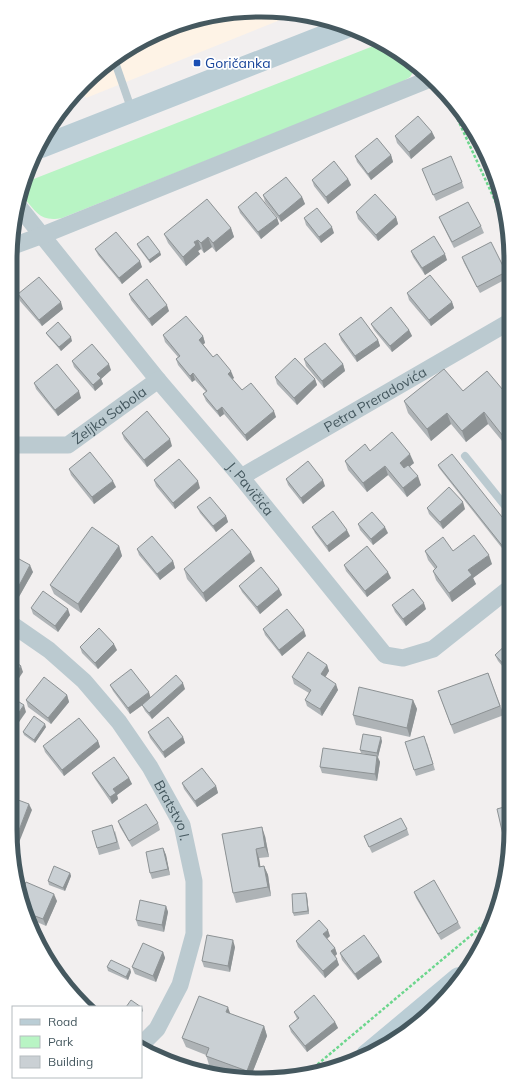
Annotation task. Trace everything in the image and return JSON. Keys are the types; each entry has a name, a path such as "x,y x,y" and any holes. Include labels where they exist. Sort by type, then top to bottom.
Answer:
{"main road":[{"path":"47,145 336,29"},
{"path":"391,1035 442,992"}],"street":[{"path":"18,244 425,81"},
{"name":"J. Pavičića","path":"22,211 158,380 241,478 385,655 403,658 433,649 504,593"},
{"name":"Petra Preradovića","path":"241,478 504,325"},
{"name":"Željka Sabola","path":"17,445 68,445 158,380"},
{"name":"Bratstvo I.","path":"17,628 49,650 84,681 119,722 150,767 182,825 194,881 194,934 180,986 157,1029 143,1043"}],"lane":[{"path":"116,64 132,111"},
{"path":"465,456 504,505"}],"path":[{"path":"455,113 498,208"},
{"path":"315,1067 485,923"}],"shaded area":[{"path":"260,17 284,18 86,98 83,93 112,67 153,42 167,36 197,25 229,19"}],"green space":[{"path":"374,46 396,58 414,71 410,77 398,84 62,218 49,219 40,215 32,208 25,199 31,180"}],"building":[{"path":"418,116 432,132 409,152 395,136"},
{"path":"377,138 391,155 368,174 355,156"},
{"path":"451,156 462,182 433,195 422,169"},
{"path":"334,161 348,179 326,197 312,180"},
{"path":"286,177 302,197 279,216 263,195"},
{"path":"256,192 277,218 258,232 238,207"},
{"path":"375,194 396,217 376,235 356,212"},
{"path":"207,199 231,228 213,243 208,237 201,243 198,240 194,242 196,245 183,257 164,234"},
{"path":"468,202 481,226 452,242 439,217"},
{"path":"317,208 332,227 319,237 304,218"},
{"path":"116,232 140,261 119,278 95,249"},
{"path":"148,236 160,252 149,260 137,244"},
{"path":"434,236 445,254 422,268 411,251"},
{"path":"491,242 504,268 504,273 477,287 462,257"},
{"path":"430,275 452,302 429,320 407,293"},
{"path":"39,277 61,302 39,320 18,294"},
{"path":"147,279 167,305 149,319 129,294"},
{"path":"391,307 409,330 390,346 371,324"},
{"path":"186,316 203,336 199,340 213,357 217,354 231,371 228,374 242,390 251,383 274,411 245,435 222,407 217,411 203,394 207,391 193,373 190,376 176,359 180,356 163,335"},
{"path":"361,317 378,340 355,356 339,334"},
{"path":"58,322 71,337 59,347 46,333"},
{"path":"325,343 343,364 322,381 304,359"},
{"path":"92,344 109,364 97,374 101,378 93,385 72,361"},
{"path":"295,358 315,379 294,398 275,377"},
{"path":"57,364 79,391 55,410 34,383"},
{"path":"444,369 463,391 487,371 503,390 504,389 504,435 503,436 484,412 462,431 447,413 427,429 404,401"},
{"path":"147,411 170,439 144,460 122,433"},
{"path":"392,432 410,454 400,463 404,468 408,465 418,476 403,488 385,466 363,483 345,461 365,444 370,451"},
{"path":"90,452 113,481 92,497 69,469"},
{"path":"452,454 504,519 504,548 438,465"},
{"path":"179,459 198,481 173,503 154,480"},
{"path":"308,461 323,480 301,498 286,479"},
{"path":"449,487 463,502 440,522 427,508"},
{"path":"210,497 226,516 213,526 197,507"},
{"path":"333,511 347,530 327,546 312,527"},
{"path":"372,512 385,527 371,539 358,524"},
{"path":"92,527 119,546 78,604 50,585"},
{"path":"232,529 251,552 203,593 184,569"},
{"path":"474,535 489,555 468,570 472,575 449,593 433,571 437,567 425,551 443,537 453,551"},
{"path":"152,536 173,561 157,574 137,549"},
{"path":"367,546 388,572 365,591 344,565"},
{"path":"17,558 30,565 17,589"},
{"path":"261,567 279,589 257,607 239,586"},
{"path":"413,589 424,603 403,619 392,605"},
{"path":"43,591 68,609 55,626 31,608"},
{"path":"287,609 304,630 279,650 263,629"},
{"path":"99,628 114,644 95,663 80,647"},
{"path":"504,647 504,665 495,655"},
{"path":"308,652 327,665 321,674 336,684 320,709 305,700 311,690 292,677"},
{"path":"17,663 21,666 17,672"},
{"path":"131,669 149,692 128,708 110,685"},
{"path":"488,673 500,706 451,725 438,691"},
{"path":"176,675 183,683 149,713 142,705"},
{"path":"44,677 67,695 48,718 26,700"},
{"path":"359,687 413,700 407,728 353,715"},
{"path":"17,701 24,705 17,715"},
{"path":"34,716 45,724 34,740 23,732"},
{"path":"168,717 183,737 163,752 148,732"},
{"path":"79,718 98,741 62,770 43,746"},
{"path":"363,734 381,737 377,753 360,750"},
{"path":"424,736 433,764 414,770 405,742"},
{"path":"323,748 377,756 375,774 320,767"},
{"path":"114,757 129,778 113,789 116,793 110,797 92,773"},
{"path":"202,768 216,786 195,801 182,783"},
{"path":"17,800 29,804 17,835"},
{"path":"146,804 158,823 129,841 118,821"},
{"path":"504,807 503,835 497,809"},
{"path":"401,818 407,829 369,847 364,836"},
{"path":"112,825 117,842 97,848 92,831"},
{"path":"262,827 265,847 256,849 259,867 264,866 268,887 233,893 222,834"},
{"path":"163,848 168,869 150,873 146,852"},
{"path":"54,866 70,873 63,888 48,881"},
{"path":"434,880 458,922 438,934 414,892"},
{"path":"26,882 54,894 43,919 35,916 34,918 24,887"},
{"path":"306,893 308,911 293,913 292,894"},
{"path":"140,900 166,906 162,925 136,920"},
{"path":"319,920 328,930 323,934 335,948 331,951 337,959 323,971 296,941"},
{"path":"207,935 233,940 228,966 202,961"},
{"path":"364,935 379,956 355,974 340,953"},
{"path":"143,943 163,952 153,976 132,967"},
{"path":"111,960 130,969 126,977 107,967"},
{"path":"314,995 335,1022 305,1046 289,1026 299,1018 294,1012"},
{"path":"199,996 228,1007 226,1012 264,1026 247,1071 206,1056 209,1048 182,1038"},
{"path":"131,1000 140,1006 127,1006"}],"place":[{"name":"Goričanka","path":"197,63"}]}
